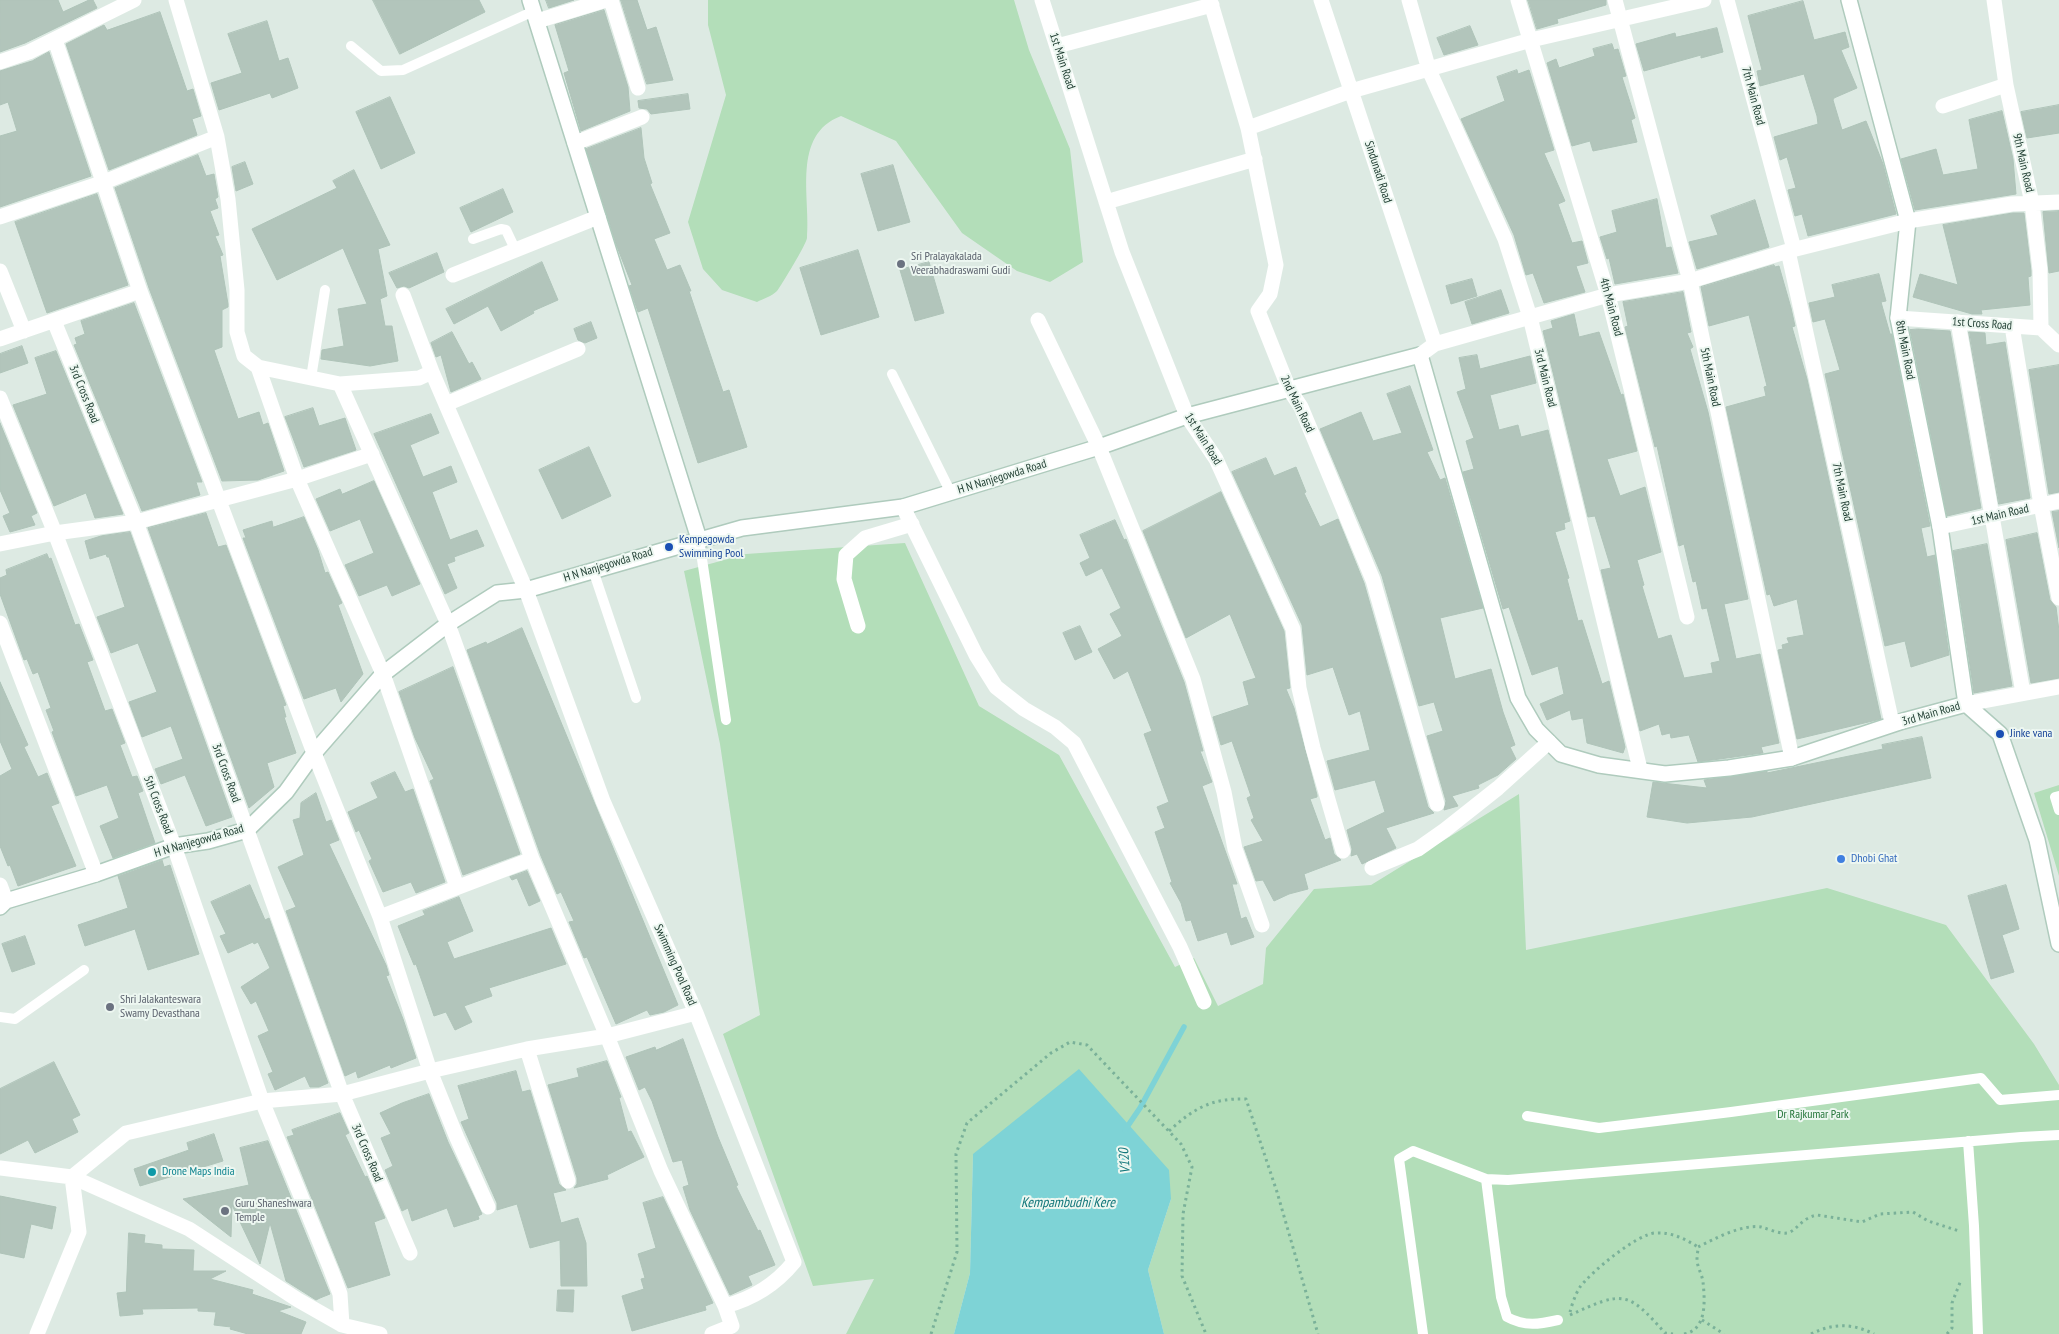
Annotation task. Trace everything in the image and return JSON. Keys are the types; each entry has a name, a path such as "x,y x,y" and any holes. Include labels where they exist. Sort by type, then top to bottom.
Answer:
{"street":[{"path":"0,62 55,40 134,0"},
{"path":"176,0 217,137 229,217 236,290 237,332 244,356 258,367 340,384 419,378 432,372"},
{"path":"606,0 534,10 699,539"},
{"path":"611,0 638,88"},
{"name":"1st Main Road","path":"1042,0 1122,252 1187,416 1216,459 1293,629 1299,688 1313,748 1343,851"},
{"name":"Sindunadi Road","path":"1321,0 1435,344"},
{"name":"3rd Main Road","path":"1409,0 1429,70 1505,239 1530,317 1640,769"},
{"name":"4th Main Road","path":"1518,0 1608,295 1687,617"},
{"name":"5th Main Road","path":"1615,0 1690,281 1792,758"},
{"path":"1248,128 1351,91 1531,40 1704,0"},
{"name":"7th Main Road","path":"1727,0 1791,250 1892,723 1903,721"},
{"name":"8th Main Road","path":"1849,0 1908,221 1898,318 1940,528 1966,704"},
{"name":"9th Main Road","path":"1994,0 2006,85 2032,203 2040,270 2042,328"},
{"path":"1057,46 1211,3"},
{"name":"2nd Main Road","path":"1211,3 1248,128 1276,265 1270,294 1258,311 1288,389 1301,407 1373,580 1437,804"},
{"path":"55,40 140,292 314,754 380,917 430,1071 488,1207"},
{"path":"1943,106 2006,85"},
{"path":"575,143 642,117"},
{"path":"0,217 104,182 217,137"},
{"path":"1106,202 1255,160"},
{"path":"1420,355 1435,344 1608,295 1690,281 1791,250 1908,221 2012,204 2059,202"},
{"path":"453,275 598,217"},
{"path":"0,271 24,331"},
{"path":"0,339 140,292"},
{"name":"Swimming Pool Road","path":"403,295 432,372 526,590 603,801 696,1014 794,1262 788,1270 768,1287 745,1300 726,1306"},
{"name":"1st Cross Road","path":"1898,318 2042,328"},
{"path":"1038,320 1100,447 1193,679 1224,792 1234,849 1262,925"},
{"name":"3rd Cross Road","path":"54,321 136,522 342,1094 410,1253"},
{"path":"1958,322 2023,693"},
{"path":"2012,326 2041,505 2059,598"},
{"path":"2042,328 2059,345"},
{"path":"446,404 578,350"},
{"name":"3rd Main Road","path":"1420,355 1518,698 1536,729 1561,754 1598,765 1640,769 1665,774 1729,768 1792,758 1903,721 1966,704 2000,734 2037,840 2059,944"},
{"name":"H N Nanjegowda Road","path":"3,904 174,846 208,840 246,830 286,792 314,754 383,674 448,624 496,594 526,590 742,528 903,507 1100,447 1187,416 1420,355"},
{"path":"258,367 297,479 383,674 457,887"},
{"path":"340,384 448,624 532,859 607,1036 661,1171 726,1306 732,1326 712,1334"},
{"name":"5th Cross Road","path":"0,398 55,533 174,846 262,1101 340,1294 342,1325"},
{"path":"0,544 55,533 136,522 297,479 372,454"},
{"name":"1st Main Road","path":"1940,528 2059,500"},
{"path":"903,507 976,655 996,687 1024,709 1056,727 1074,743 1180,947 1204,1002"},
{"path":"858,626 844,579 846,555 865,538 912,524"},
{"path":"0,623 96,874"},
{"path":"1966,704 2059,687"},
{"path":"1372,868 1418,849 1445,830 1498,788 1549,742"},
{"path":"380,917 532,859"},
{"path":"0,885 3,904"},
{"path":"72,1177 126,1133 262,1101 342,1094 430,1071 527,1049 607,1036 696,1014"},
{"path":"527,1049 568,1181"},
{"path":"0,1168 72,1177 189,1229 298,1300 342,1325 380,1334"},
{"path":"37,1334 79,1232 72,1177"}],"lane":[{"path":"351,46 381,71 403,70 534,10"},
{"path":"473,239 501,229 506,230 515,249"},
{"path":"311,378 325,290"},
{"path":"892,374 951,493"},
{"path":"699,539 726,720"},
{"path":"593,570 636,698"},
{"path":"2059,796 2055,797 2059,810"},
{"path":"0,1016 15,1019 84,970"},
{"path":"1528,1116 1599,1128 1981,1078 2000,1100 2059,1096"},
{"path":"1424,1334 1399,1159 1413,1151 1486,1179 1508,1180 2059,1136"},
{"path":"1968,1142 1974,1226 1978,1334"},
{"path":"1486,1179 1501,1297 1508,1317 1515,1322 1528,1325 1558,1320"}],"path":[{"path":"931,1334 956,1252 956,1154 967,1123 1051,1053 1070,1042 1087,1045 1181,1144 1192,1167 1183,1214 1182,1276 1206,1334"},
{"path":"1169,1131 1188,1114 1208,1104 1227,1098 1246,1099 1277,1192 1318,1334"},
{"path":"1698,1247 1736,1230 1758,1226 1786,1233 1794,1230 1799,1223 1809,1217 1817,1216 1862,1222 1880,1214 1896,1212 1913,1212 1928,1221 1957,1230 1962,1235"},
{"path":"1569,1316 1580,1287 1611,1258 1631,1244 1654,1233 1681,1236 1698,1247"},
{"path":"1684,1334 1692,1333 1701,1324 1702,1320 1702,1282 1697,1260 1698,1247"},
{"path":"1947,1334 1952,1328 1952,1303 1962,1277"},
{"path":"1558,1320 1594,1304 1615,1298 1629,1299 1640,1306 1665,1333 1672,1334"},
{"path":"1702,1320 1724,1334"},
{"path":"1811,1334 1824,1327 1843,1324 1861,1327 1874,1334"}],"green space":[{"path":"708,0 1014,0 1029,50 1070,149 1083,262 1050,282 1017,271 962,233 896,141 841,116 825,125 815,137 809,152 806,187 807,238 799,256 777,291 757,302 722,290 703,269 688,222 726,95 708,25"},
{"name":"Dr Rajkumar Park","path":"905,543 979,706 1059,755 1175,967 1194,958 1218,1006 1263,984 1266,948 1314,889 1371,885 1519,794 1526,950 1827,888 1946,925 2034,1044 2059,1085 2059,1334 1164,1334 1148,1270 1171,1199 973,1154 970,1273 954,1334 846,1334 874,1279 813,1286 723,1034 760,1015 720,744 684,571 746,554"},
{"path":"2059,785 2059,876 2034,793"}],"water":[{"name":"Kempambudhi Kere","path":"1079,1069 1169,1170 1171,1199 1148,1270 1164,1334 954,1334 970,1273 973,1154"}],"building":[{"path":"0,0 58,0 63,12 93,0 97,8 25,43 0,52"},
{"path":"373,0 479,0 485,12 400,54"},
{"path":"546,0 574,0 549,8"},
{"path":"621,0 637,0 647,30 656,27 673,80 647,84"},
{"path":"1528,0 1606,0 1606,5 1557,19 1558,23 1537,29"},
{"path":"1803,1 1814,40 1845,32 1849,47 1841,50 1857,88 1833,100 1842,130 1866,121 1883,164 1896,214 1808,236 1802,214 1795,216 1788,190 1796,188 1787,157 1780,160 1774,137 1818,124 1817,116 1804,74 1760,86 1757,71 1762,70 1748,16"},
{"path":"604,10 628,87 630,111 581,131 564,73 569,71 555,25"},
{"path":"160,12 187,91 193,89 201,116 192,119 197,135 109,170 66,44 104,25 107,30"},
{"path":"267,21 279,61 288,58 298,88 272,98 270,93 219,110 211,83 242,73 228,34"},
{"path":"1470,26 1478,45 1444,55 1437,38"},
{"path":"1717,28 1723,52 1701,58 1701,55 1644,71 1636,44 1675,33 1676,37"},
{"path":"1612,44 1614,50 1618,49 1626,76 1622,77 1635,118 1631,120 1637,142 1593,151 1590,141 1572,146 1547,63 1556,59 1559,68 1595,56 1593,49"},
{"path":"49,52 91,176 0,207 0,136 17,131 8,102 0,105 0,71 32,61"},
{"path":"1517,70 1518,74 1529,70 1554,150 1544,153 1565,201 1558,204 1572,243 1582,241 1588,263 1576,266 1585,292 1544,303 1533,273 1526,275 1514,235 1461,119 1505,101 1497,77"},
{"path":"688,94 690,109 651,114 647,109 639,108 638,101"},
{"path":"390,97 415,153 381,169 356,112"},
{"path":"2059,105 2059,133 2027,138 2021,112"},
{"path":"2002,111 2013,159 2016,194 1915,210 1901,159 1936,149 1943,175 1978,169 1969,120"},
{"path":"641,128 644,158 652,183 650,184 670,233 654,239 667,270 680,265 691,291 689,291 723,392 729,390 747,447 698,463 648,308 638,312 629,286 632,285 616,244 586,149"},
{"path":"198,155 206,176 214,174 218,197 215,199 218,208 210,211 219,235 215,236 223,255 220,256 228,304 228,307 222,310 222,347 214,350 238,419 259,412 263,425 268,423 284,471 258,480 222,481 149,288 115,188"},
{"path":"245,162 253,184 236,191 232,167"},
{"path":"893,165 910,222 878,231 861,174"},
{"path":"354,170 390,245 378,249 387,296 380,299 385,326 392,326 398,361 370,366 321,359 322,350 344,346 338,309 367,304 343,248 277,280 252,229 337,188 333,181"},
{"path":"503,189 513,212 471,232 460,208"},
{"path":"97,194 128,285 47,313 15,222"},
{"path":"1657,199 1666,248 1671,247 1678,273 1615,284 1609,258 1607,259 1600,237 1617,232 1612,211"},
{"path":"1755,200 1769,247 1697,269 1689,242 1718,235 1711,216"},
{"path":"2059,211 2059,271 2049,273 2043,212"},
{"path":"2013,213 2024,213 2031,271 2031,276 2028,277 2030,305 1981,310 1982,314 1972,314 1913,297 1920,274 1958,285 1943,225"},
{"path":"858,250 879,317 821,335 800,268"},
{"path":"437,253 444,272 409,288 404,286 397,288 389,273"},
{"path":"542,262 558,300 533,311 534,313 501,331 488,306 454,324 446,309"},
{"path":"929,262 944,313 915,321 900,270"},
{"path":"1774,265 1775,267 1779,266 1791,308 1795,326 1792,327 1807,379 1881,719 1797,739 1778,650 1783,649 1782,645 1789,643 1787,638 1804,635 1797,599 1774,606 1770,594 1767,595 1726,407 1766,396 1764,387 1767,386 1749,315 1709,326 1701,287"},
{"path":"1879,274 1886,301 1881,302 1890,334 1892,334 1930,526 1921,528 1927,557 1935,555 1949,655 1911,667 1905,641 1885,646 1825,374 1840,370 1825,319 1813,322 1809,303 1835,297 1832,285"},
{"path":"1472,279 1477,296 1451,304 1446,286"},
{"path":"1501,290 1509,313 1472,324 1465,302"},
{"path":"1683,292 1691,332 1687,333 1693,347 1690,349 1708,412 1748,599 1724,604 1736,659 1760,654 1779,743 1761,747 1763,753 1698,762 1689,735 1671,738 1670,733 1662,735 1659,724 1640,731 1601,570 1611,568 1595,516 1588,517 1543,331 1553,328 1551,321 1574,314 1579,337 1599,332 1621,395 1623,394 1637,451 1607,459 1620,496 1645,487 1661,552 1637,560 1644,585 1642,586 1658,639 1671,635 1684,678 1713,673 1711,663 1720,661 1707,608 1702,609 1696,581 1693,582 1684,544 1679,546 1657,446 1655,447 1625,327 1628,326 1623,302"},
{"path":"134,303 202,482 196,482 200,495 142,511 74,345 77,344 75,338 85,334 81,321"},
{"path":"591,322 597,338 585,343 578,340 574,329"},
{"path":"1910,330 1950,331 1981,508 1947,516"},
{"path":"452,332 469,364 472,362 481,379 451,392 441,355 436,357 431,343"},
{"path":"1969,332 1985,333 1986,345 2005,342 2030,498 1999,504"},
{"path":"22,346 28,363 0,373 0,354"},
{"path":"56,351 123,514 95,518 86,493 54,506 13,405 47,394 35,358"},
{"path":"1477,355 1480,369 1530,356 1536,383 1490,395 1499,430 1518,425 1521,437 1548,430 1570,521 1564,523 1565,529 1555,532 1569,578 1567,579 1578,621 1582,620 1602,684 1609,681 1625,747 1623,753 1587,743 1583,718 1572,720 1570,710 1547,720 1540,704 1564,694 1558,666 1532,675 1509,607 1503,609 1463,472 1474,469 1466,441 1474,438 1457,392 1466,389 1459,358"},
{"path":"2059,365 2059,492 2049,494 2029,370"},
{"path":"1410,386 1433,450 1427,452 1440,480 1445,478 1483,608 1440,618 1455,679 1491,669 1503,712 1515,745 1510,747 1516,759 1498,775 1478,785 1479,788 1452,796 1458,806 1444,810 1446,801 1427,736 1443,731 1434,702 1419,706 1382,576 1320,429 1361,412 1373,441 1402,433 1387,394"},
{"path":"313,408 319,426 345,418 356,450 304,467 285,417"},
{"path":"431,414 439,433 410,445 423,477 451,466 457,482 432,492 450,540 477,530 484,546 454,557 455,561 447,564 457,588 445,594 374,434"},
{"path":"0,423 37,513 31,516 35,525 10,532 3,516 10,513 0,490"},
{"path":"589,447 611,496 562,519 539,470"},
{"path":"1266,458 1274,476 1296,467 1306,492 1304,493 1320,527 1338,519 1364,583 1428,807 1434,813 1386,828 1396,848 1362,864 1357,854 1351,856 1352,849 1347,830 1385,812 1375,780 1335,790 1327,761 1370,750 1360,711 1349,715 1333,667 1307,675 1302,625 1232,472"},
{"path":"374,481 420,584 392,596 387,585 359,596 345,565 374,553 360,519 330,531 316,499 340,489 342,494"},
{"path":"1221,492 1284,631 1290,688 1286,689 1294,708 1317,795 1317,797 1310,799 1325,840 1330,838 1334,854 1341,860 1304,874 1308,889 1289,894 1274,901 1263,880 1256,881 1244,847 1263,841 1251,820 1254,818 1247,798 1251,796 1232,741 1221,745 1213,717 1249,705 1243,682 1256,678 1230,614 1186,638 1143,531"},
{"path":"2059,511 2059,548 2052,512"},
{"path":"206,513 218,547 226,545 286,705 283,706 286,717 284,717 296,753 267,763 274,787 249,808 148,528"},
{"path":"304,517 318,550 325,573 328,572 342,603 338,605 363,674 341,702 336,688 304,699 243,538 246,538 243,530 272,521 273,527"},
{"path":"1115,520 1124,540 1126,539 1184,682 1203,751 1200,751 1212,782 1202,786 1237,884 1232,884 1241,919 1246,917 1254,937 1231,945 1227,932 1198,941 1191,920 1186,921 1181,903 1170,883 1172,882 1155,832 1165,828 1157,807 1169,802 1144,734 1152,731 1128,671 1114,679 1098,649 1122,636 1110,614 1121,608 1102,568 1086,576 1080,563 1090,558 1080,535"},
{"path":"130,532 232,817 206,826 185,775 161,784 155,769 183,759 171,726 142,737 129,702 157,692 138,643 111,653 97,617 125,607 109,557 106,554 90,559 85,541 101,536"},
{"path":"2037,533 2050,600 2056,607 2059,631 2059,678 2031,683 2006,540"},
{"path":"1987,544 2012,686 1974,693 1953,551"},
{"path":"47,554 49,559 51,558 75,625 79,624 93,660 87,662 105,711 112,709 125,743 120,745 132,777 137,776 143,791 138,793 155,843 113,858 100,826 119,818 107,785 76,796 52,732 54,731 46,710 51,708 38,672 33,674 27,659 24,660 0,594 0,578 7,575 6,570"},
{"path":"1080,626 1092,652 1075,660 1063,633"},
{"path":"522,628 678,1005 664,1012 650,1015 647,1010 616,1024 587,957 584,958 569,922 574,921 561,892 557,894 541,856 467,650 486,642 487,644"},
{"path":"453,667 520,854 463,875 430,781 434,779 415,738 399,692"},
{"path":"0,682 28,745 24,747 38,777 47,773 59,803 51,806 76,866 18,886 0,846 0,776 12,769 0,741"},
{"path":"1922,737 1931,778 1752,817 1687,823 1647,817 1653,782 1707,788 1704,780 1767,771 1767,773 1883,749 1882,745"},
{"path":"395,772 405,792 413,789 445,882 416,893 411,882 383,892 369,861 372,859 359,830 356,832 348,812 378,798 371,783"},
{"path":"316,793 326,822 331,820 339,840 329,844 386,965 389,975 386,976 416,1058 391,1068 390,1065 358,1078 356,1071 345,1076 286,911 296,907 278,867 304,855 293,820 300,818 301,803"},
{"path":"162,860 164,867 170,865 199,954 148,970 135,929 85,946 78,925 128,908 118,876"},
{"path":"527,871 540,901 529,906 517,878 512,880 510,877"},
{"path":"250,885 265,920 269,918 328,1083 319,1087 310,1087 305,1076 275,1090 268,1074 273,1072 258,1036 269,1031 256,1001 251,1004 241,987 270,968 258,942 254,944 253,942 228,953 220,936 226,934 211,902"},
{"path":"2006,885 2019,929 2002,935 2014,972 1991,979 1968,896"},
{"path":"459,897 473,931 447,942 454,959 551,928 566,964 489,988 492,996 464,1006 472,1022 455,1030 446,1012 434,1016 416,964 414,965 398,926 425,915 423,911"},
{"path":"25,936 35,964 12,972 2,944"},
{"path":"683,1039 718,1137 738,1185 736,1186 758,1231 760,1230 775,1265 748,1276 752,1285 730,1295 690,1210 683,1187 689,1185 682,1160 673,1162 652,1101 645,1087 639,1090 626,1057 655,1047 656,1050"},
{"path":"607,1061 621,1097 619,1098 628,1132 631,1131 644,1157 607,1175 608,1179 574,1188 577,1184 577,1178 548,1085 579,1077 577,1069"},
{"path":"54,1062 80,1115 72,1119 78,1132 35,1153 28,1140 0,1154 0,1089"},
{"path":"516,1071 522,1092 530,1090 559,1184 566,1190 553,1193 561,1223 578,1218 586,1243 587,1286 561,1286 560,1240 530,1248 517,1204 497,1210 497,1203 461,1122 469,1119 458,1086"},
{"path":"429,1094 448,1142 482,1214 478,1216 479,1219 454,1227 447,1208 412,1221 408,1208 402,1211 385,1170 393,1166 381,1138 391,1134 380,1113"},
{"path":"340,1113 349,1133 345,1135 365,1177 367,1176 385,1218 374,1222 390,1275 348,1288 287,1137 294,1135 292,1130"},
{"path":"214,1134 223,1161 140,1186 134,1169 189,1150 187,1143"},
{"path":"268,1141 330,1294 316,1300 286,1281 270,1223 260,1264 232,1205 231,1237 183,1199 249,1185 240,1148"},
{"path":"0,1196 56,1207 52,1229 31,1224 24,1258 0,1253"},
{"path":"663,1197 713,1303 705,1306 706,1310 632,1331 622,1296 644,1289 641,1279 645,1278 638,1254 656,1248 643,1203"},
{"path":"129,1233 145,1235 144,1243 162,1245 162,1249 194,1250 193,1271 226,1271 210,1279 253,1290 252,1294 291,1307 278,1311 306,1322 301,1334 248,1334 230,1329 231,1327 214,1325 216,1312 198,1311 198,1308 142,1309 143,1314 120,1316 117,1293 126,1292"},
{"path":"558,1290 574,1290 573,1312 557,1311"}],"waterway":[{"name":"V120","path":"1125,1130 1140,1108 1184,1027"}],"place":[{"name":"Sri Pralayakalada Veerabhadraswami Gudi","path":"901,264"},
{"name":"Kempegowda Swimming Pool","path":"669,547"},
{"name":"Jinke vana","path":"2000,734"},
{"name":"Dhobi Ghat","path":"1841,859"},
{"name":"Shri Jalakanteswara Swamy Devasthana","path":"110,1007"},
{"name":"Drone Maps India","path":"152,1172"},
{"name":"Guru Shaneshwara Temple","path":"225,1211"}]}
